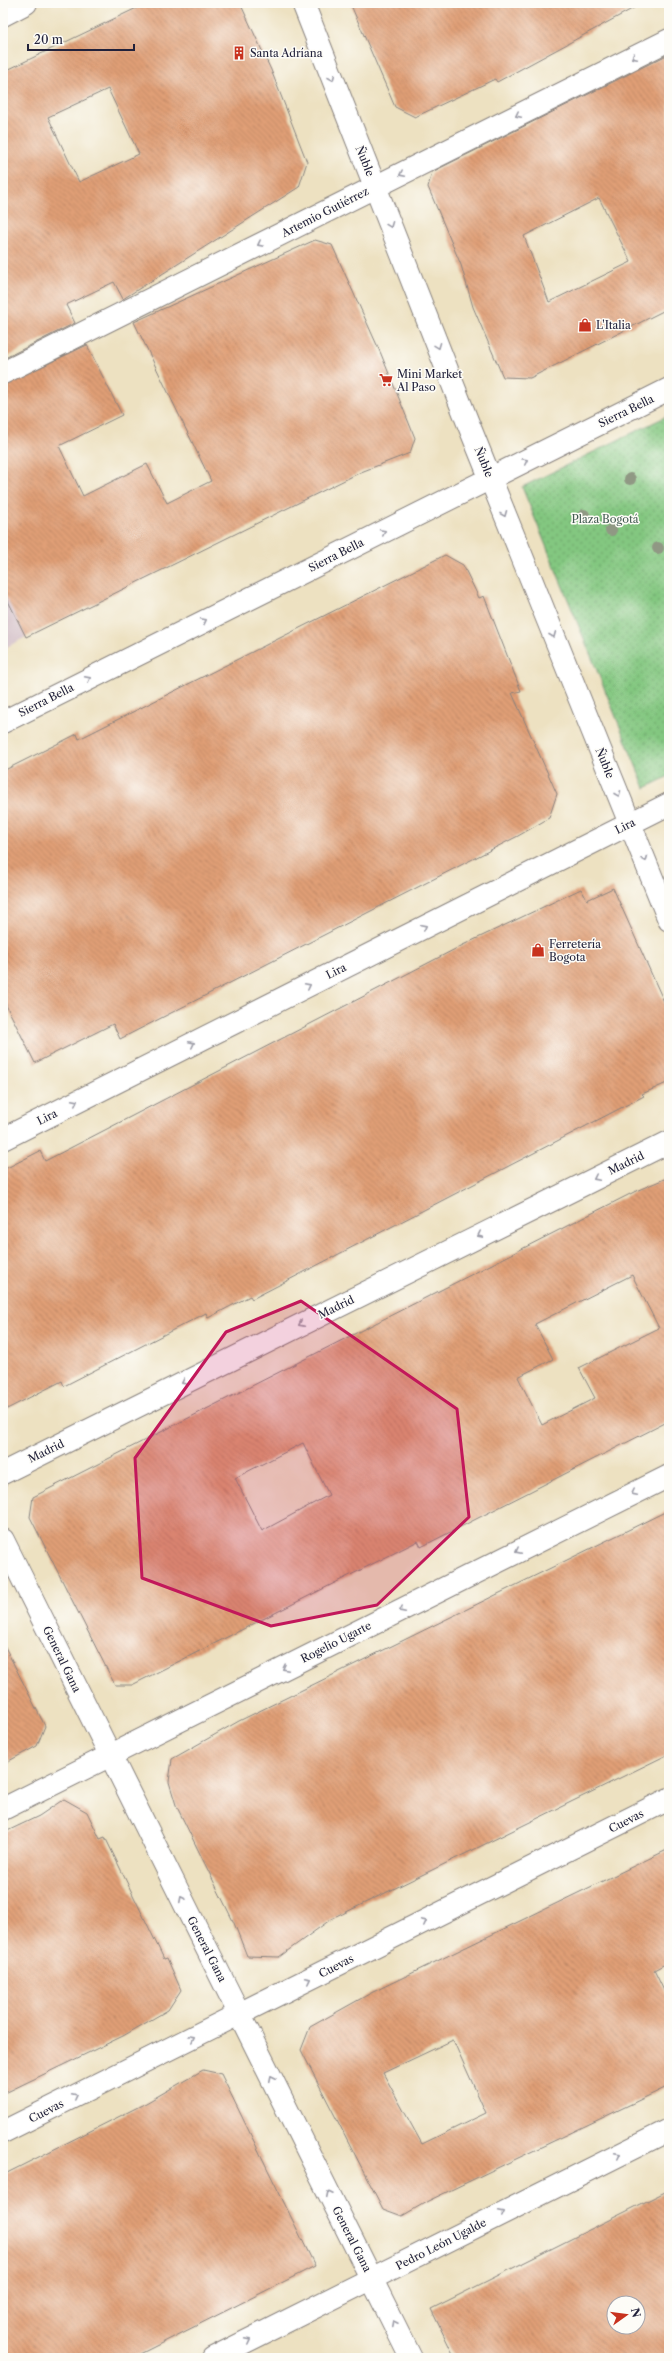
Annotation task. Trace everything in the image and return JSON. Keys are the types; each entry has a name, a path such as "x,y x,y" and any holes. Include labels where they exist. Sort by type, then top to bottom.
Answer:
{"street":[{"path":"3,15 26,3"},
{"name":"Ñuble","path":"303,3 490,478 669,920"},
{"name":"Artemio Gutiérrez","path":"3,373 669,40"},
{"name":"Sierra Bella","path":"3,722 669,389"},
{"name":"Lira","path":"3,1139 669,804"},
{"name":"Madrid","path":"3,1473 669,1142"},
{"name":"Rogelio Ugarte","path":"3,1809 669,1476"},
{"name":"General Gana","path":"3,1540 411,2358"},
{"name":"Cuevas","path":"3,2132 669,1799"},
{"name":"Pedro León Ugalde","path":"213,2358 669,2130"}],"highlighted area":[{"path":"301,1301 457,1409 469,1517 377,1605 271,1626 142,1578 135,1458 226,1332"}],"shaded area":[{"path":"3,591 26,637 3,649"}],"green space":[{"name":"Plaza Bogotá","path":"669,415 669,776 645,788 522,487"}],"building":[{"path":"147,3 240,3 271,70 307,162 299,187 123,299 114,282 66,305 75,323 3,359 3,72","holes":["108,89 139,154 79,182 48,117"]},
{"path":"350,3 643,3 497,82 495,79 415,117 395,107"},
{"path":"669,54 669,308 530,378 503,377 473,307 461,265 428,187 432,172","holes":["599,198 631,262 549,302 524,236"]},
{"path":"315,240 332,245 381,354 415,438 410,453 361,472 26,637 3,591 3,385 87,345 122,415 59,446 83,496 147,464 167,503 211,481 134,322"},
{"path":"445,555 463,565 479,598 484,596 521,691 512,693 557,794 549,818 518,836 120,1039 113,1024 35,1063 3,999 3,771 77,734 79,739"},
{"path":"613,888 669,1013 669,1082 642,1094 644,1096 252,1299 250,1296 208,1318 206,1313 64,1386 62,1381 3,1411 3,1170 40,1151 45,1161 463,945 581,889 587,900"},
{"path":"669,1177 669,1421 421,1547 418,1541 132,1685 115,1685 30,1517 33,1497 636,1191","holes":["632,1275 659,1328 579,1368 595,1398 542,1425 518,1377 553,1359 535,1324","303,1443 329,1495 262,1531 235,1478"]},
{"path":"669,1510 669,1754 330,1920 279,1957 247,1956 234,1923 176,1805 169,1782 172,1759 239,1721"},
{"path":"3,1643 45,1726 37,1746 3,1764"},
{"path":"64,1799 87,1812 100,1839 105,1837 164,1959 167,1958 181,1990 168,2010 123,2036 3,2094 3,1833 39,1816"},
{"path":"669,1849 669,1962 654,1970 669,2001 669,2086 428,2201 402,2216 383,2209 301,2050 310,2027 371,1993","holes":["453,2040 486,2113 422,2144 383,2073"]},
{"path":"203,2070 221,2074 315,2266 132,2358 3,2358 3,2175 146,2103"},
{"path":"669,2190 669,2358 455,2358 431,2309"}],"place":[{"name":"Santa Adríana","path":"239,53"},
{"name":"L'Italia","path":"585,325"},
{"name":"Mini Market Al Paso","path":"386,380"},
{"name":"Ferretería Bogota","path":"538,950"}]}
